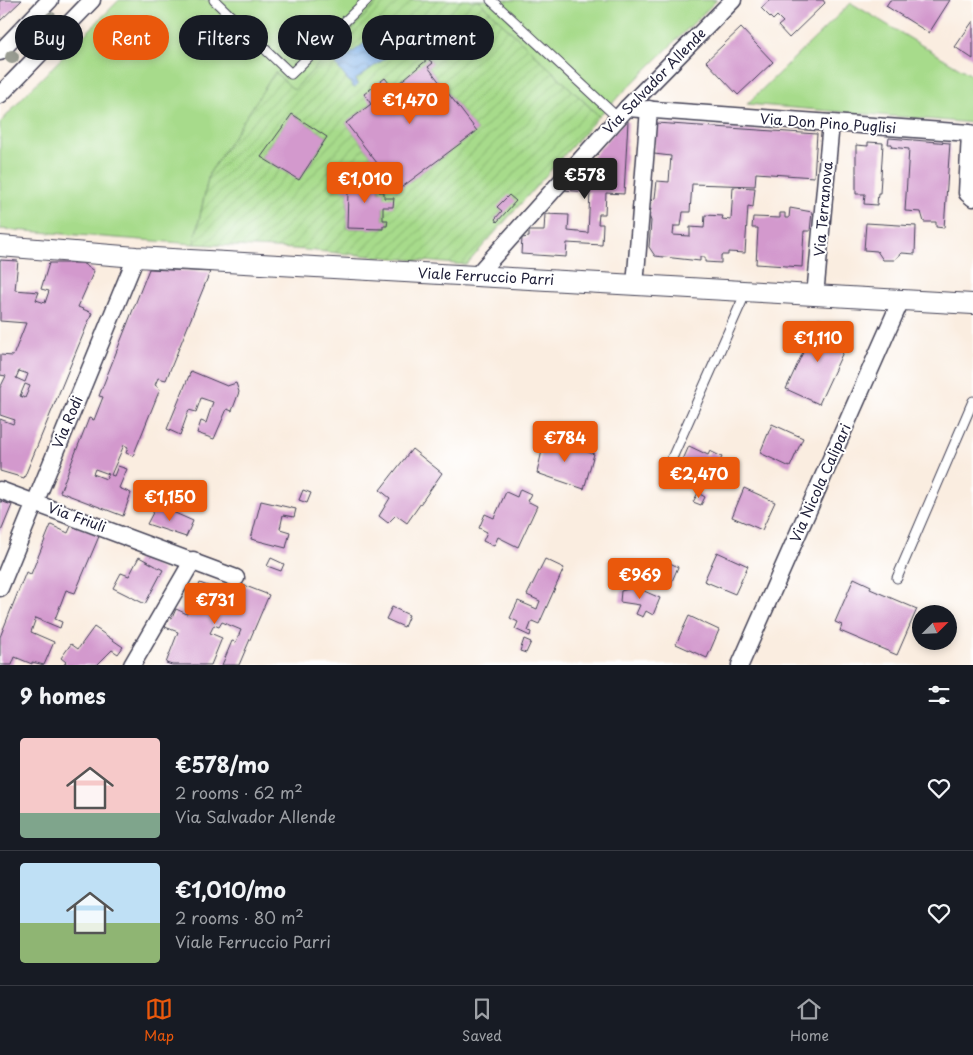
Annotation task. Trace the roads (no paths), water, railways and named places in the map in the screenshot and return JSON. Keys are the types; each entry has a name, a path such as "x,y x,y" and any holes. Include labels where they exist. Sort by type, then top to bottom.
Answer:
{"street":[{"path":"0,52 50,0"},
{"path":"0,95 92,0"},
{"name":"Via Salvador Allende","path":"477,275 622,113 733,0"},
{"path":"635,286 649,109"},
{"name":"Via Don Pino Puglisi","path":"622,113 649,109 970,133 970,195"},
{"name":"Via Terranova","path":"815,296 830,123"},
{"name":"Viale Ferruccio Parri","path":"0,246 136,257 477,275 815,296 972,303"},
{"name":"Via Rodi","path":"0,588 34,501 136,257"},
{"name":"Via Nicola Calipari","path":"740,665 901,300"},
{"name":"Via Friuli","path":"0,490 193,560 236,578"},
{"path":"132,665 193,560"}],"lane":[{"path":"214,0 291,74 367,0"},
{"path":"491,0 622,113"},
{"path":"668,467 746,292"},
{"path":"897,578 973,400"}],"water":[{"path":"362,45 362,60 383,60 355,80 358,85 354,88 336,65 343,60 352,60 352,53"}]}
